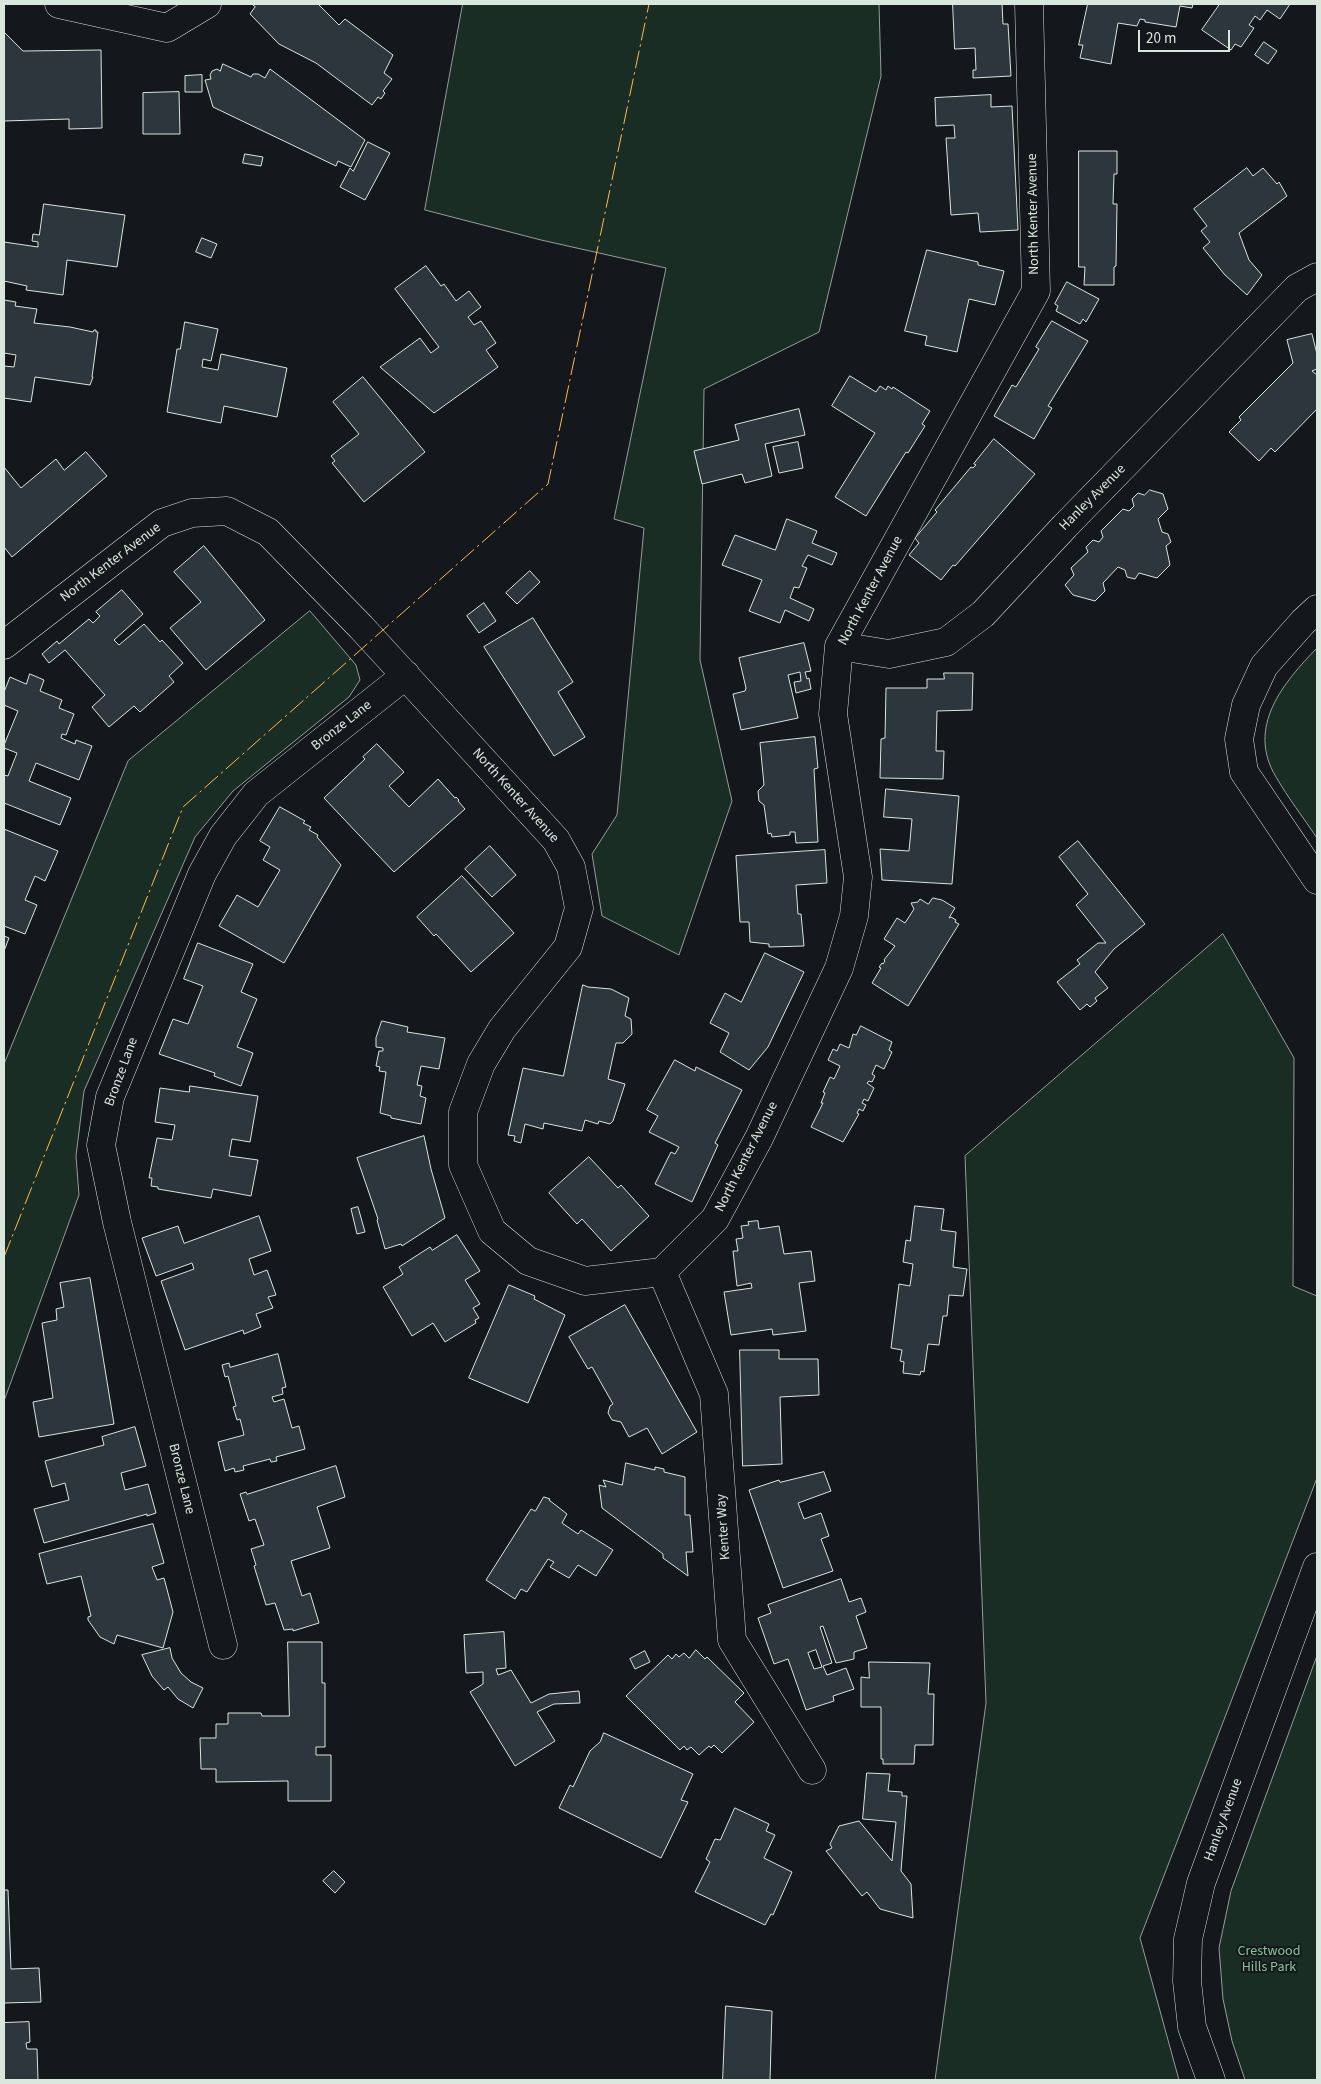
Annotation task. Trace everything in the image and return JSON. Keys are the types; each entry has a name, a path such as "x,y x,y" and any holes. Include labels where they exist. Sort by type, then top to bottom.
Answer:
{"street":[{"path":"59,4 167,28 207,4"},
{"name":"North Kenter Avenue","path":"4,646 162,523 192,513 227,511 268,532 406,675 556,840 571,867 579,908 568,947 502,1029 481,1064 463,1112 463,1165 492,1231 528,1261 585,1281 662,1272 715,1219 759,1138 839,968 854,916 858,877 833,714 840,646 1036,291 1029,4"},
{"name":"Hanley Avenue","path":"840,646 889,654 946,642 983,614 1065,526 1297,288 1317,277"},
{"path":"1317,609 1264,666 1246,705 1239,739 1244,772 1317,880"},
{"name":"Bronze Lane","path":"223,1645 117,1222 101,1145 110,1097 202,874 222,836 256,794 406,675"},
{"name":"Kenter Way","path":"662,1272 714,1394 732,1640 812,1770"},
{"name":"Hanley Avenue","path":"1211,2080 1192,2027 1187,1981 1188,1939 1201,1883 1317,1567"}],"green space":[{"path":"463,4 879,4 881,76 819,332 704,389 700,660 732,801 679,955 602,916 592,854 617,815 644,528 614,519 666,268 541,240 425,210"},
{"path":"310,611 356,665 360,680 349,697 233,791 195,837 84,1091 76,1156 79,1195 4,1401 4,1064 128,761"},
{"path":"1317,648 1317,838 1276,777 1268,759 1265,741 1267,723 1272,707 1292,676"},
{"path":"1223,934 1294,1058 1293,1286 1317,1296 1317,1478 1140,1938 1179,2080 935,2080 986,1703 965,1156"},
{"name":"Crestwood Hills Park","path":"1317,1656 1317,2080 1245,2080 1232,2041 1223,1999 1219,1948 1231,1891"}],"building":[{"path":"252,4 318,4 339,25 345,19 393,55 384,73 392,79 383,91 385,93 381,99 378,97 372,105 316,63 279,44 250,14 255,7"},
{"path":"953,4 1002,4 1003,24 1008,24 1011,76 973,78 973,70 976,70 975,48 955,49"},
{"path":"1088,4 1193,4 1192,8 1180,6 1176,27 1145,22 1145,20 1140,19 1137,26 1118,23 1111,64 1080,58 1083,45 1079,45"},
{"path":"1220,4 1290,4 1280,19 1267,10 1260,20 1255,16 1249,25 1254,28 1241,47 1235,44 1231,50 1202,30"},
{"path":"4,32 23,51 101,50 102,128 69,129 69,119 4,121"},
{"path":"1264,42 1277,51 1268,64 1255,55"},
{"path":"223,64 251,77 253,74 258,74 265,78 270,69 365,140 351,167 338,161 336,166 213,107 205,80 211,79 212,71 217,69 220,71"},
{"path":"202,75 202,92 185,92 185,76"},
{"path":"179,92 180,134 143,134 143,93"},
{"path":"991,95 991,107 1012,106 1018,230 980,232 978,213 951,215 946,138 955,138 954,125 936,126 935,98"},
{"path":"368,142 390,153 365,200 340,187 350,168 353,171"},
{"path":"1079,151 1117,151 1117,174 1114,174 1113,204 1117,204 1114,285 1084,285 1085,267 1079,267"},
{"path":"245,154 263,157 261,166 243,163"},
{"path":"1247,168 1253,176 1263,168 1277,184 1279,182 1287,196 1239,233 1249,260 1262,275 1247,295 1225,275 1203,248 1210,242 1201,231 1207,226 1194,209"},
{"path":"44,204 125,215 117,267 67,260 63,295 26,290 27,286 4,281 4,242 38,247 38,242 32,241 33,234 39,235"},
{"path":"202,238 217,244 211,258 196,252"},
{"path":"927,250 978,262 978,265 1004,271 995,305 969,299 957,352 925,345 927,336 905,331"},
{"path":"426,266 441,286 444,284 456,301 469,291 481,307 468,317 474,325 481,321 496,343 486,350 498,367 434,413 380,367 420,338 431,353 439,347 395,289"},
{"path":"1067,282 1099,299 1086,322 1083,319 1080,324 1056,311 1058,306 1055,304"},
{"path":"4,300 16,302 15,306 37,309 34,323 93,332 96,330 98,332 93,377 90,385 35,377 31,402 4,398 4,366 14,367 16,355 4,353"},
{"path":"1052,321 1088,341 1048,406 1052,408 1034,439 994,416 1012,385 1016,387 1039,349 1036,347"},
{"path":"185,322 218,329 211,361 203,359 202,367 218,370 221,354 287,368 277,417 224,406 221,423 167,412 177,349 180,349"},
{"path":"1312,334 1317,354 1317,369 1312,371 1317,375 1317,409 1275,452 1271,448 1259,461 1229,432 1241,420 1239,417 1293,363 1287,340"},
{"path":"850,376 876,392 880,386 886,390 888,386 892,389 893,387 930,411 922,424 925,426 908,453 906,452 866,516 835,497 875,433 832,406"},
{"path":"363,377 425,452 364,502 332,463 335,461 331,456 359,434 333,402"},
{"path":"799,409 805,435 765,444 772,476 745,483 742,474 702,484 694,451 739,440 735,425"},
{"path":"994,439 1035,474 941,580 909,555 919,543 915,538 937,512 935,510 971,467 973,468 976,465 974,464"},
{"path":"798,442 803,468 779,473 773,447"},
{"path":"86,452 107,476 12,557 4,547 4,467 21,488 56,459 64,470"},
{"path":"1150,490 1163,494 1168,509 1158,519 1162,532 1168,534 1171,542 1166,546 1170,565 1157,578 1139,573 1135,579 1127,577 1125,570 1118,567 1103,583 1105,591 1095,601 1073,595 1065,585 1074,575 1071,568 1088,552 1086,547 1093,540 1099,542 1103,537 1101,531 1123,509 1129,511 1134,506 1132,499 1138,493 1144,495"},
{"path":"787,519 817,531 812,543 837,553 832,565 808,555 802,566 807,568 799,588 794,587 790,598 814,609 809,621 785,610 780,623 749,611 762,580 722,565 735,535 775,550"},
{"path":"204,546 265,620 206,670 170,628 201,602 174,572"},
{"path":"530,571 540,582 517,604 506,593"},
{"path":"122,590 143,614 114,640 119,645 144,624 183,663 169,676 174,682 140,712 134,706 109,727 92,707 105,695 65,650 49,663 42,654 57,641 59,644 89,619 93,623 100,616 96,612"},
{"path":"484,603 496,621 479,633 467,616"},
{"path":"533,618 573,682 558,692 585,737 554,756 484,647"},
{"path":"804,643 811,671 805,672 807,679 809,678 811,689 796,693 794,682 801,681 800,672 788,675 798,718 741,730 733,694 745,691 746,688 739,658"},
{"path":"944,673 973,673 972,710 937,711 936,751 944,751 943,779 880,778 881,739 885,738 886,688 927,688 927,679 944,679"},
{"path":"30,674 44,680 40,691 62,700 59,708 74,714 66,735 62,734 61,738 75,744 76,740 92,746 79,780 36,763 29,781 71,798 60,825 4,803 4,775 8,776 17,753 4,748 4,745 18,711 4,705 4,692 10,677 26,684"},
{"path":"815,737 818,768 814,769 818,842 796,843 795,832 790,832 790,835 772,837 771,833 768,834 764,805 759,801 758,791 764,785 760,743"},
{"path":"377,744 404,772 389,786 409,807 438,779 459,800 465,809 394,872 324,798 365,759 363,757"},
{"path":"886,789 959,796 952,884 882,880 880,849 909,851 912,819 884,817"},
{"path":"280,807 305,821 303,823 311,827 309,830 318,835 317,837 341,865 284,963 219,926 237,895 258,907 280,870 263,860 270,847 260,841"},
{"path":"4,829 58,851 45,881 35,876 25,900 37,905 25,934 4,926"},
{"path":"1078,841 1145,924 1114,949 1095,972 1108,988 1095,998 1097,1001 1090,1007 1087,1004 1080,1010 1057,982 1080,964 1077,960 1098,943 1106,943 1076,905 1088,894 1059,857"},
{"path":"490,846 516,875 492,897 465,869"},
{"path":"825,850 827,883 796,885 798,914 801,914 804,946 769,947 769,944 750,942 749,922 740,922 736,856"},
{"path":"462,876 514,933 471,972 436,934 434,936 417,917"},
{"path":"933,898 942,900 955,908 949,918 951,917 956,920 955,922 959,924 908,1006 872,983 881,968 879,967 895,946 884,939 897,918 905,923 914,909 911,903 918,902 920,899 928,904"},
{"path":"4,936 9,938 4,951"},
{"path":"198,943 253,964 241,992 257,999 237,1047 253,1053 241,1086 214,1076 215,1073 159,1054 173,1019 188,1024 203,986 184,979"},
{"path":"765,953 804,972 768,1047 749,1070 720,1052 729,1033 710,1023 725,993 741,1002"},
{"path":"583,985 611,989 629,998 625,1016 631,1019 632,1034 623,1043 616,1043 608,1079 625,1084 613,1121 610,1124 599,1121 598,1124 585,1120 582,1131 544,1123 543,1129 525,1124 521,1143 514,1141 515,1136 508,1135 523,1068 563,1076"},
{"path":"382,1021 408,1027 407,1032 445,1038 439,1069 421,1066 417,1085 422,1086 420,1096 426,1098 421,1124 391,1118 391,1116 380,1113 386,1072 379,1071 380,1067 376,1066 379,1051 383,1051 383,1048 376,1047 376,1038"},
{"path":"861,1026 892,1042 889,1050 892,1052 884,1069 876,1065 872,1074 875,1076 872,1082 869,1081 867,1083 874,1088 868,1101 864,1099 862,1103 866,1105 863,1111 859,1109 857,1113 859,1114 843,1142 811,1127 823,1103 821,1103 825,1093 823,1092 830,1077 834,1079 840,1066 828,1060 833,1049 837,1051 840,1044 849,1048 853,1034 856,1035"},
{"path":"675,1060 695,1071 696,1067 742,1090 715,1143 718,1145 692,1202 655,1184 671,1152 675,1154 679,1147 649,1132 658,1116 647,1110"},
{"path":"190,1086 258,1096 250,1142 232,1139 229,1156 258,1160 251,1196 213,1189 211,1198 158,1189 158,1187 151,1186 152,1178 149,1178 157,1138 172,1140 175,1125 155,1122 160,1088 189,1092"},
{"path":"424,1136 445,1218 402,1246 401,1244 385,1249 378,1219 357,1158"},
{"path":"589,1157 618,1188 621,1185 649,1216 611,1251 582,1219 577,1224 549,1193"},
{"path":"915,1206 944,1209 941,1230 956,1232 953,1267 967,1269 963,1296 949,1295 947,1316 943,1316 939,1345 928,1344 924,1372 921,1371 920,1375 903,1373 904,1362 900,1361 902,1350 891,1348 899,1284 910,1286 913,1264 903,1262 906,1240 910,1241"},
{"path":"358,1207 365,1232 357,1234 351,1209"},
{"path":"259,1216 271,1251 249,1259 254,1275 267,1270 276,1295 268,1297 273,1308 256,1314 261,1327 244,1334 243,1330 185,1350 161,1281 194,1269 192,1263 156,1276 142,1238 178,1226 184,1243"},
{"path":"758,1221 759,1229 779,1226 784,1254 811,1251 815,1281 799,1283 806,1331 773,1335 772,1329 731,1335 724,1292 752,1288 751,1283 737,1286 733,1251 738,1251 736,1239 743,1238 741,1226 749,1225 748,1222"},
{"path":"457,1235 480,1271 465,1280 480,1304 473,1308 479,1318 475,1320 476,1323 445,1342 433,1323 412,1336 383,1287 403,1274 399,1267 430,1247 432,1250"},
{"path":"90,1278 114,1424 39,1437 33,1402 53,1398 42,1323 57,1320 56,1309 64,1307 60,1283"},
{"path":"509,1285 535,1296 534,1299 565,1315 528,1403 469,1378"},
{"path":"625,1305 697,1432 662,1454 647,1428 629,1437 621,1422 612,1420 608,1413 610,1406 613,1404 592,1367 588,1369 569,1337"},
{"path":"740,1350 779,1350 779,1359 818,1359 819,1395 780,1397 782,1464 743,1466"},
{"path":"278,1354 286,1387 282,1388 283,1394 272,1397 274,1402 284,1399 292,1428 299,1426 305,1449 276,1457 277,1461 271,1462 270,1459 243,1466 244,1470 235,1472 234,1468 225,1471 218,1442 244,1435 240,1419 237,1420 233,1407 236,1406 228,1376 225,1377 222,1365 229,1363 230,1367"},
{"path":"135,1427 146,1466 121,1473 125,1490 148,1484 156,1513 44,1543 34,1509 69,1500 65,1483 52,1487 45,1461 104,1445 102,1437"},
{"path":"626,1463 655,1470 655,1467 664,1469 664,1472 685,1477 685,1515 690,1515 693,1552 686,1552 688,1576 663,1558 663,1554 602,1508 599,1485 606,1487 603,1480 622,1485"},
{"path":"336,1466 345,1497 317,1507 330,1548 291,1561 302,1596 310,1593 319,1623 293,1631 293,1629 284,1630 275,1603 266,1605 254,1566 256,1565 251,1549 264,1545 255,1519 249,1521 240,1494 246,1492 247,1494"},
{"path":"824,1472 831,1491 798,1503 804,1519 821,1513 829,1536 821,1539 833,1571 783,1588 749,1490 779,1480 780,1482"},
{"path":"544,1497 550,1499 567,1514 562,1523 578,1534 581,1530 613,1550 596,1576 578,1565 569,1578 550,1567 554,1562 548,1559 527,1592 521,1589 515,1599 486,1580 531,1509 535,1511"},
{"path":"153,1524 164,1563 152,1567 157,1580 164,1578 173,1612 163,1648 117,1635 114,1644 100,1637 88,1620 88,1617 91,1616 81,1576 47,1584 39,1554"},
{"path":"841,1579 849,1602 861,1598 866,1612 856,1616 867,1648 854,1652 854,1659 836,1663 823,1626 820,1627 832,1663 823,1666 827,1675 846,1668 854,1689 833,1696 834,1701 806,1710 788,1659 774,1664 758,1618 771,1613 768,1605","holes":["816,1650 822,1667 814,1669 808,1653"]},
{"path":"504,1632 506,1668 496,1669 498,1675 511,1670 531,1703 549,1694 579,1691 580,1703 554,1704 537,1712 555,1741 515,1766 470,1692 483,1684 483,1672 466,1673 464,1635"},
{"path":"288,1642 322,1642 322,1683 325,1683 325,1747 316,1747 316,1755 331,1755 331,1801 288,1801 288,1781 216,1782 216,1769 201,1769 200,1738 216,1738 216,1724 228,1724 228,1713 261,1713 262,1716 289,1716"},
{"path":"170,1648 172,1658 181,1673 191,1682 203,1688 193,1708 178,1699 168,1687 164,1690 152,1676 142,1655"},
{"path":"696,1650 705,1659 707,1657 744,1693 735,1702 754,1722 722,1753 714,1745 711,1748 709,1746 699,1755 691,1747 687,1750 684,1746 680,1750 626,1696 668,1655 672,1659 676,1654 679,1657 684,1653 689,1658"},
{"path":"645,1651 650,1662 635,1669 630,1659"},
{"path":"869,1662 930,1663 928,1694 934,1694 933,1745 915,1745 914,1764 883,1764 883,1759 881,1759 881,1707 861,1707 861,1677 869,1678"},
{"path":"604,1733 693,1774 681,1800 688,1802 661,1858 559,1808 570,1785 573,1787 590,1751 600,1742"},
{"path":"867,1773 890,1774 888,1791 902,1792 902,1796 907,1796 901,1871 911,1884 913,1918 880,1909 867,1892 862,1896 826,1851 832,1848 830,1844 839,1826 859,1821 892,1861 896,1822 863,1819"},
{"path":"735,1808 769,1824 766,1831 775,1835 764,1858 792,1872 773,1915 771,1914 765,1925 695,1892 710,1862 706,1859 715,1839 720,1840"},
{"path":"334,1871 345,1882 335,1893 323,1881"},
{"path":"4,1890 8,1890 11,1969 39,1968 41,2002 4,2003"},
{"path":"726,2006 772,2011 770,2080 723,2080"},
{"path":"29,2022 30,2042 26,2043 27,2049 37,2049 38,2080 4,2080 4,2023"}],"power":[{"path":"4,1257 183,807 548,484 649,4"}]}
